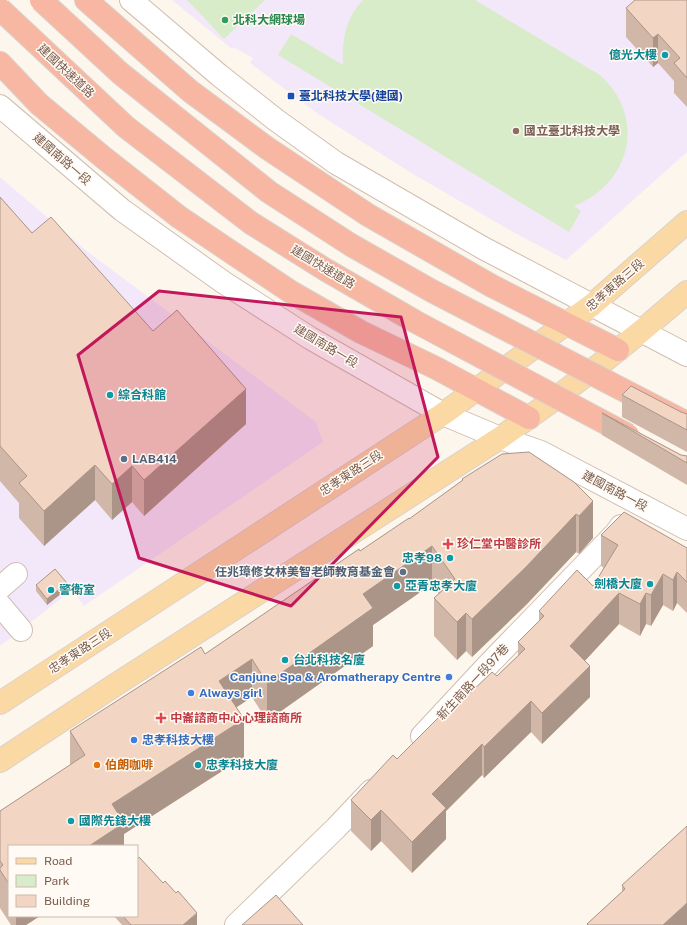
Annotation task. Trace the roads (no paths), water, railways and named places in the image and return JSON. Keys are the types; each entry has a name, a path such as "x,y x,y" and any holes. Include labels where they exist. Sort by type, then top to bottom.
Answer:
{"highway":[{"path":"41,0 120,73 269,192 351,245 432,291 687,423"},
{"path":"86,0 190,91 267,148 368,215 492,286 618,350"},
{"name":"建國快速道路","path":"0,9 126,127 251,223 326,270 416,322 645,444"},
{"path":"0,63 39,104 179,217 291,292 361,332 478,389 529,418"}],"main road":[{"name":"忠孝東路三段","path":"0,703 443,414 592,306 687,222"},
{"path":"0,761 121,681 500,438 529,418 642,332 687,292"}],"street":[{"path":"131,0 218,75 276,120 336,163 483,248 687,355"},
{"name":"建國南路一段","path":"3,113 122,210 223,282 310,338 443,414 500,438 542,452 687,529"},
{"name":"新生南路一段97巷","path":"410,749 489,664 616,533 638,503"},
{"path":"0,588 16,574"},
{"path":"0,605 21,630"},
{"path":"236,925 336,828 383,777"}],"place":[{"name":"北科大網球場","path":"225,20"},
{"name":"億光大樓","path":"665,55"},
{"name":"臺北科技大學(建國)","path":"291,96"},
{"name":"國立臺北科技大學","path":"516,131"},
{"name":"綜合科館","path":"110,395"},
{"name":"LAB414","path":"124,459"},
{"name":"珍仁堂中醫診所","path":"448,544"},
{"name":"忠孝98","path":"450,558"},
{"name":"任兆璋修女林美智老師教育基金會","path":"403,572"},
{"name":"劍橋大廈","path":"650,584"},
{"name":"亞青忠孝大廈","path":"397,586"},
{"name":"警衛室","path":"51,590"},
{"name":"台北科技名廈","path":"285,660"},
{"name":"Canjune Spa & Aromatherapy Centre","path":"449,677"},
{"name":"Always girl","path":"191,693"},
{"name":"中崙諮商中心心理諮商所","path":"161,718"},
{"name":"忠孝科技大樓","path":"134,740"},
{"name":"伯朗咖啡","path":"97,765"},
{"name":"忠孝科技大廈","path":"198,765"},
{"name":"國際先鋒大樓","path":"71,821"}]}
